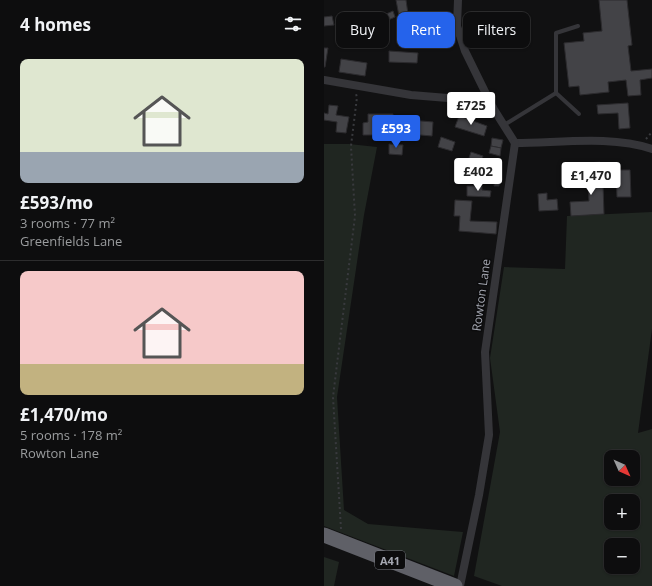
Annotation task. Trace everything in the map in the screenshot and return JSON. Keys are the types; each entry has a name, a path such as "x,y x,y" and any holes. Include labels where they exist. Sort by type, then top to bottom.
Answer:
{"highway":[{"name":"A41","path":"324,535 455,586"}],"street":[{"path":"458,0 457,26 463,45 493,108 516,144 605,142 641,145 652,149"},
{"path":"324,80 411,95 472,100 493,108"},
{"name":"Rowton Lane","path":"460,586 479,495 489,435 485,352 516,144"}],"lane":[{"path":"578,26 556,33 556,93 579,114"},
{"path":"504,125 556,93"}],"path":[{"path":"342,542 333,397 355,216 351,146 357,97 348,84"}],"shaded area":[{"path":"324,144 349,144 377,147 364,215 337,397 344,510 368,524 463,532 454,576 324,526"},
{"path":"652,212 652,329 638,433 652,429 652,586 502,586 474,576 500,432 490,358 504,267 565,269 567,216"},
{"path":"324,557 339,562 334,586 324,586"}],"building":[{"path":"396,0 406,0 408,12 398,12"},
{"path":"599,0 627,0 632,45 628,46 631,71 652,69 652,78 640,80 641,95 628,96 626,80 608,82 609,92 580,95 579,86 569,87 564,43 584,41 583,33 602,31"},
{"path":"393,11 395,17 389,20 389,13"},
{"path":"332,16 334,25 324,26 324,17"},
{"path":"324,48 328,48 325,67 324,67"},
{"path":"389,51 418,53 417,63 389,62"},
{"path":"341,59 367,63 365,76 339,72"},
{"path":"628,103 630,128 619,129 618,113 598,114 597,105"},
{"path":"329,105 338,106 336,115 349,117 346,133 336,132 337,122 324,120 324,113 328,114"},
{"path":"368,114 393,114 393,140 385,140 385,128 375,128 375,135 363,135 363,123 368,122"},
{"path":"459,116 487,126 484,136 455,127"},
{"path":"410,120 433,122 432,136 409,134"},
{"path":"441,137 455,142 452,151 438,147"},
{"path":"492,138 503,140 501,148 491,146"},
{"path":"389,144 403,145 402,155 389,154"},
{"path":"491,146 501,148 500,156 489,153"},
{"path":"471,152 483,156 478,171 466,167"},
{"path":"600,162 601,174 592,175 593,186 603,185 604,214 571,216 570,202 589,201 587,163"},
{"path":"616,170 630,170 631,197 617,197"},
{"path":"495,178 500,178 499,186 494,186"},
{"path":"467,186 482,186 482,190 491,191 490,197 467,196"},
{"path":"547,193 547,200 557,199 558,210 539,211 538,194"},
{"path":"455,200 472,201 470,221 497,222 496,234 459,231 460,216 454,216"}]}
